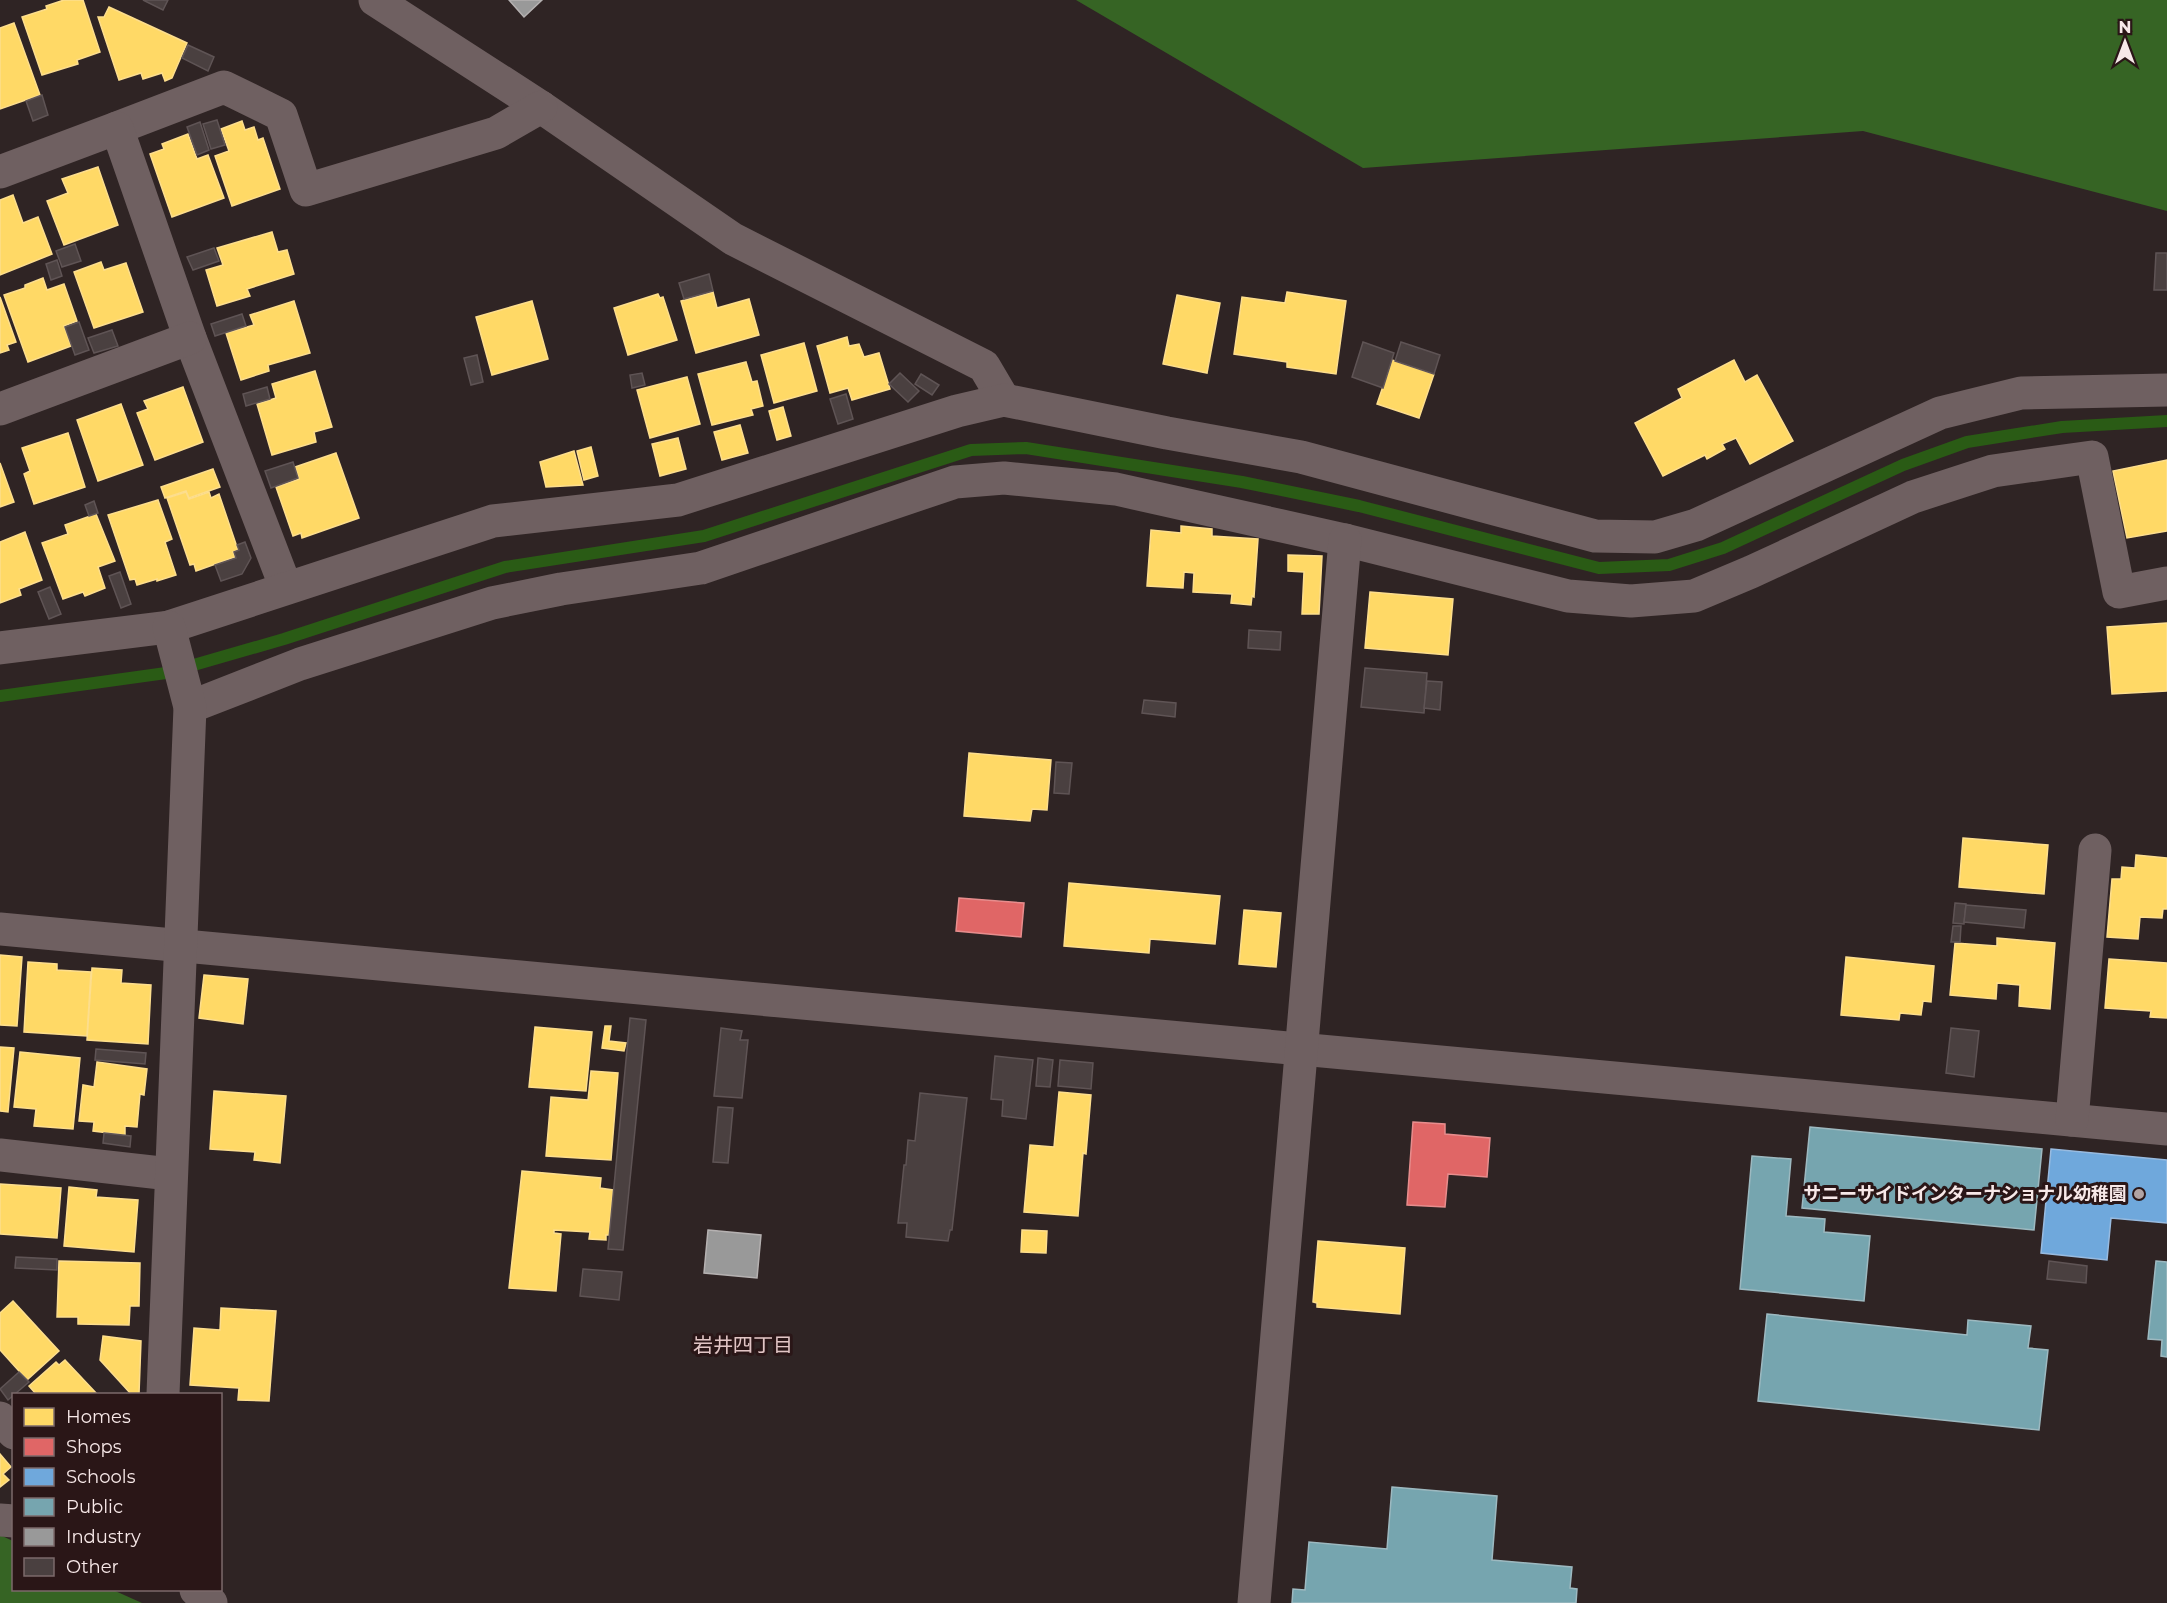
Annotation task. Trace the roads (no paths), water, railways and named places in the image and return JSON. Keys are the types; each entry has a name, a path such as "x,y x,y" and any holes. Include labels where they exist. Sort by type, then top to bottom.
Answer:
{"street":[{"path":"375,0 541,107 733,238 984,366 1004,400"},
{"path":"0,172 224,87 281,116 306,190 496,133 541,107"},
{"path":"117,128 190,338 286,588"},
{"path":"0,409 190,338"},
{"path":"0,648 172,637 286,588 493,520 678,500 957,411 1004,400 1301,457 1595,536 1655,537 1696,525 1940,413 2021,393 2167,390"},
{"path":"187,698 492,603 561,589 701,568 955,483 1004,478 1116,489 1345,540 1568,596 1631,601 1694,596 1913,497 1993,471 2092,457 2119,592 2167,583"},
{"path":"1254,1603 1345,540"},
{"path":"163,1393 170,1174 181,946 187,698 172,637"},
{"path":"2072,1120 2095,850"},
{"path":"0,929 2167,1129"},
{"path":"0,1155 170,1174"},
{"path":"0,1418 12,1430"},
{"path":"197,1591 211,1603"}],"waterway":[{"path":"0,696 166,673 284,639 505,567 704,536 971,450 1026,448 1242,482 1359,506 1599,568 1669,565 1723,548 1903,465 1967,442 2062,427 2167,421"}],"place":[{"name":"サニーサイドインターナショナル幼稚園","path":"2139,1194"}],"district":[{"name":"岩井四丁目","path":"743,1345"}]}
